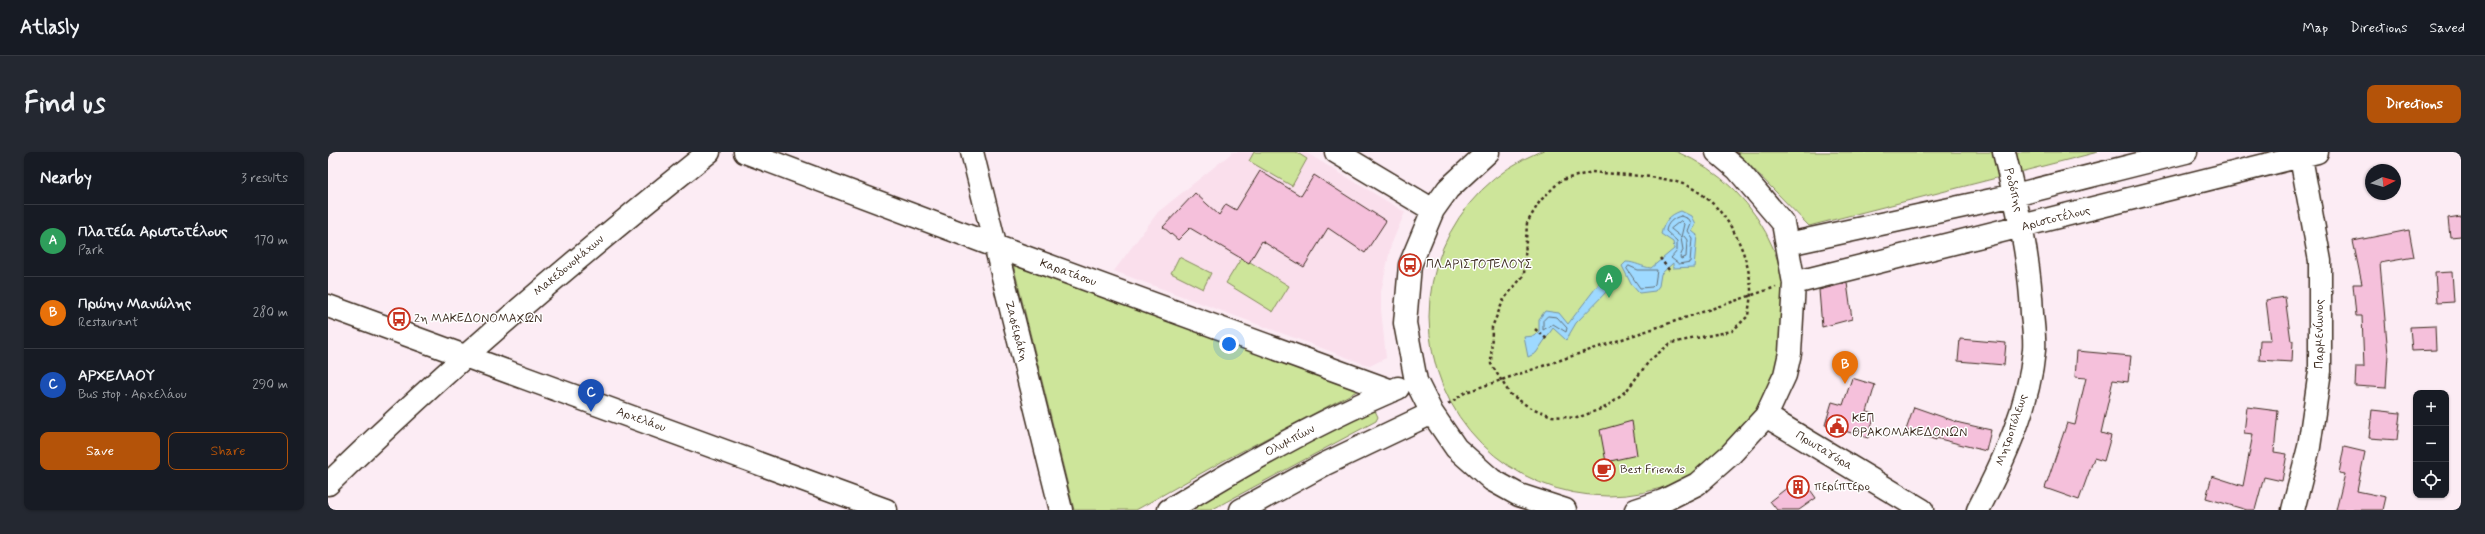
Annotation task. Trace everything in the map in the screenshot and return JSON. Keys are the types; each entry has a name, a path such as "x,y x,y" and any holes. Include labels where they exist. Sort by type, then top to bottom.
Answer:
{"street":[{"name":"Μακεδονομάχων","path":"328,484 464,355 608,233 709,152"},
{"name":"Καρατάσου","path":"745,152 995,246 1392,391"},
{"name":"Ζαφειράκη","path":"972,152 1061,510"},
{"path":"1336,152 1433,210"},
{"path":"1488,152 1448,190 1433,210 1410,265 1405,323 1416,381 1432,413 1456,448 1492,480 1535,506 1565,510"},
{"path":"1641,509 1697,484 1731,454 1766,416 1785,375 1790,352 1787,285 1788,244 1783,222 1737,169 1717,152"},
{"name":"Ροδόπης","path":"2004,152 2023,227"},
{"path":"1788,244 2015,195 2186,152"},
{"name":"Αριστοτέλους","path":"1787,285 2023,227 2306,153"},
{"name":"Παρμενίωνος","path":"2293,510 2309,447 2320,371 2320,261 2306,153"},
{"name":"Μητροπόλεως","path":"1978,510 2006,456 2025,401 2034,350 2031,291 2023,227"},
{"name":"Αρχελάου","path":"328,306 886,510"},
{"name":"Ολυμπίων","path":"1169,510 1222,478 1326,422 1416,381"},
{"path":"1240,510 1325,464 1432,413"},
{"name":"Πρωταγόρα","path":"1766,416 1922,510"}],"path":[{"path":"1592,172 1638,177 1680,183 1711,201 1727,220 1745,259 1750,297 1748,316 1732,331 1671,342 1650,360 1627,390 1606,407 1577,418 1552,416 1529,407 1510,394 1491,364 1492,328 1504,299 1524,275 1527,223 1540,201 1561,180 1592,172"},
{"path":"1660,258 1669,270"},
{"path":"1466,392 1787,285"},
{"path":"1534,329 1548,340"}],"shaded area":[{"path":"1233,152 1305,152 1405,212 1391,245 1381,292 1381,309 1386,358 1370,366 1114,271 1158,212"}],"green space":[{"path":"1608,138 1643,142 1676,152 1707,168 1734,191 1757,218 1773,249 1783,282 1787,317 1783,352 1773,385 1757,416 1734,443 1707,466 1676,482 1643,492 1608,496 1573,492 1540,482 1509,466 1482,443 1459,416 1443,385 1433,352 1429,317 1433,282 1443,249 1459,218 1482,191 1509,168 1540,152 1573,142"},
{"path":"1254,152 1296,152 1307,159 1292,186 1249,161"},
{"path":"1737,152 2098,152 1809,226"},
{"path":"1179,257 1211,273 1203,289 1171,273"},
{"path":"1242,257 1289,286 1273,312 1226,283"},
{"path":"1013,264 1354,386 1357,391 1223,461 1136,510 1074,510"},
{"path":"1370,400 1378,417 1376,421 1211,510 1166,510"}],"water":[{"path":"1681,211 1691,216 1695,224 1691,230 1697,235 1694,267 1673,268 1673,263 1661,274 1659,286 1655,291 1639,293 1631,284 1622,266 1626,262 1629,262 1651,268 1674,249 1673,242 1661,234 1668,220 1673,215"},
{"path":"1601,281 1610,288 1576,323 1566,340 1553,328 1536,353 1528,357 1524,337 1534,336 1539,331 1539,319 1545,311 1559,313 1568,324"}],"building":[{"path":"1260,171 1301,196 1314,175 1386,221 1365,253 1328,228 1304,267 1262,241 1249,263 1190,228 1178,240 1163,227 1195,193 1219,215 1226,204 1236,210"},
{"path":"2461,216 2461,236 2450,237 2448,218"},
{"path":"2409,230 2414,257 2380,263 2388,354 2386,388 2355,386 2356,367 2364,367 2362,316 2356,316 2353,284 2362,284 2353,241"},
{"path":"2452,272 2454,302 2437,303 2435,273"},
{"path":"1847,283 1852,319 1822,327 1819,290"},
{"path":"2285,297 2291,341 2293,341 2292,362 2259,360 2260,340 2271,340 2266,300"},
{"path":"2435,326 2436,350 2412,351 2410,327"},
{"path":"1960,339 2006,343 2004,365 1958,361"},
{"path":"2077,351 2131,356 2128,382 2113,380 2101,433 2111,436 2104,461 2094,458 2079,500 2045,488 2067,423 2075,425 2086,378 2075,377"},
{"path":"1852,378 1875,385 1867,412 1875,414 1868,438 1825,425 1832,402 1843,405"},
{"path":"1914,407 1960,423 1991,430 1986,451 1936,438 1936,440 1906,430"},
{"path":"2247,407 2278,411 2274,452 2287,454 2282,481 2264,477 2255,510 2247,510 2206,498 2212,476 2243,486 2253,434 2244,433"},
{"path":"2372,410 2400,413 2397,440 2369,438"},
{"path":"1632,421 1637,455 1606,462 1600,430"},
{"path":"2344,447 2365,452 2357,491 2386,497 2383,510 2336,510 2345,474 2339,473"},
{"name":"περίπτερο","path":"1801,477 1816,498 1799,510 1777,510 1770,501"}],"place":[{"name":"ΠΛ.ΑΡΙΣΤΟΤΕΛΟΥΣ","path":"1410,265"},
{"name":"Πλατεία Αριστοτέλους","path":"1609,298"},
{"name":"2η ΜΑΚΕΔΟΝΟΜΑΧΩΝ","path":"399,319"},
{"name":"Πρώην Μανώλης","path":"1845,384"},
{"name":"ΑΡΧΕΛΑΟΥ","path":"591,412"},
{"name":"ΚΕΠ ΘΡΑΚΟΜΑΚΕΔΟΝΩΝ","path":"1837,426"},
{"name":"Best Friends","path":"1604,470"},
{"name":"περίπτερο","path":"1798,487"}]}
